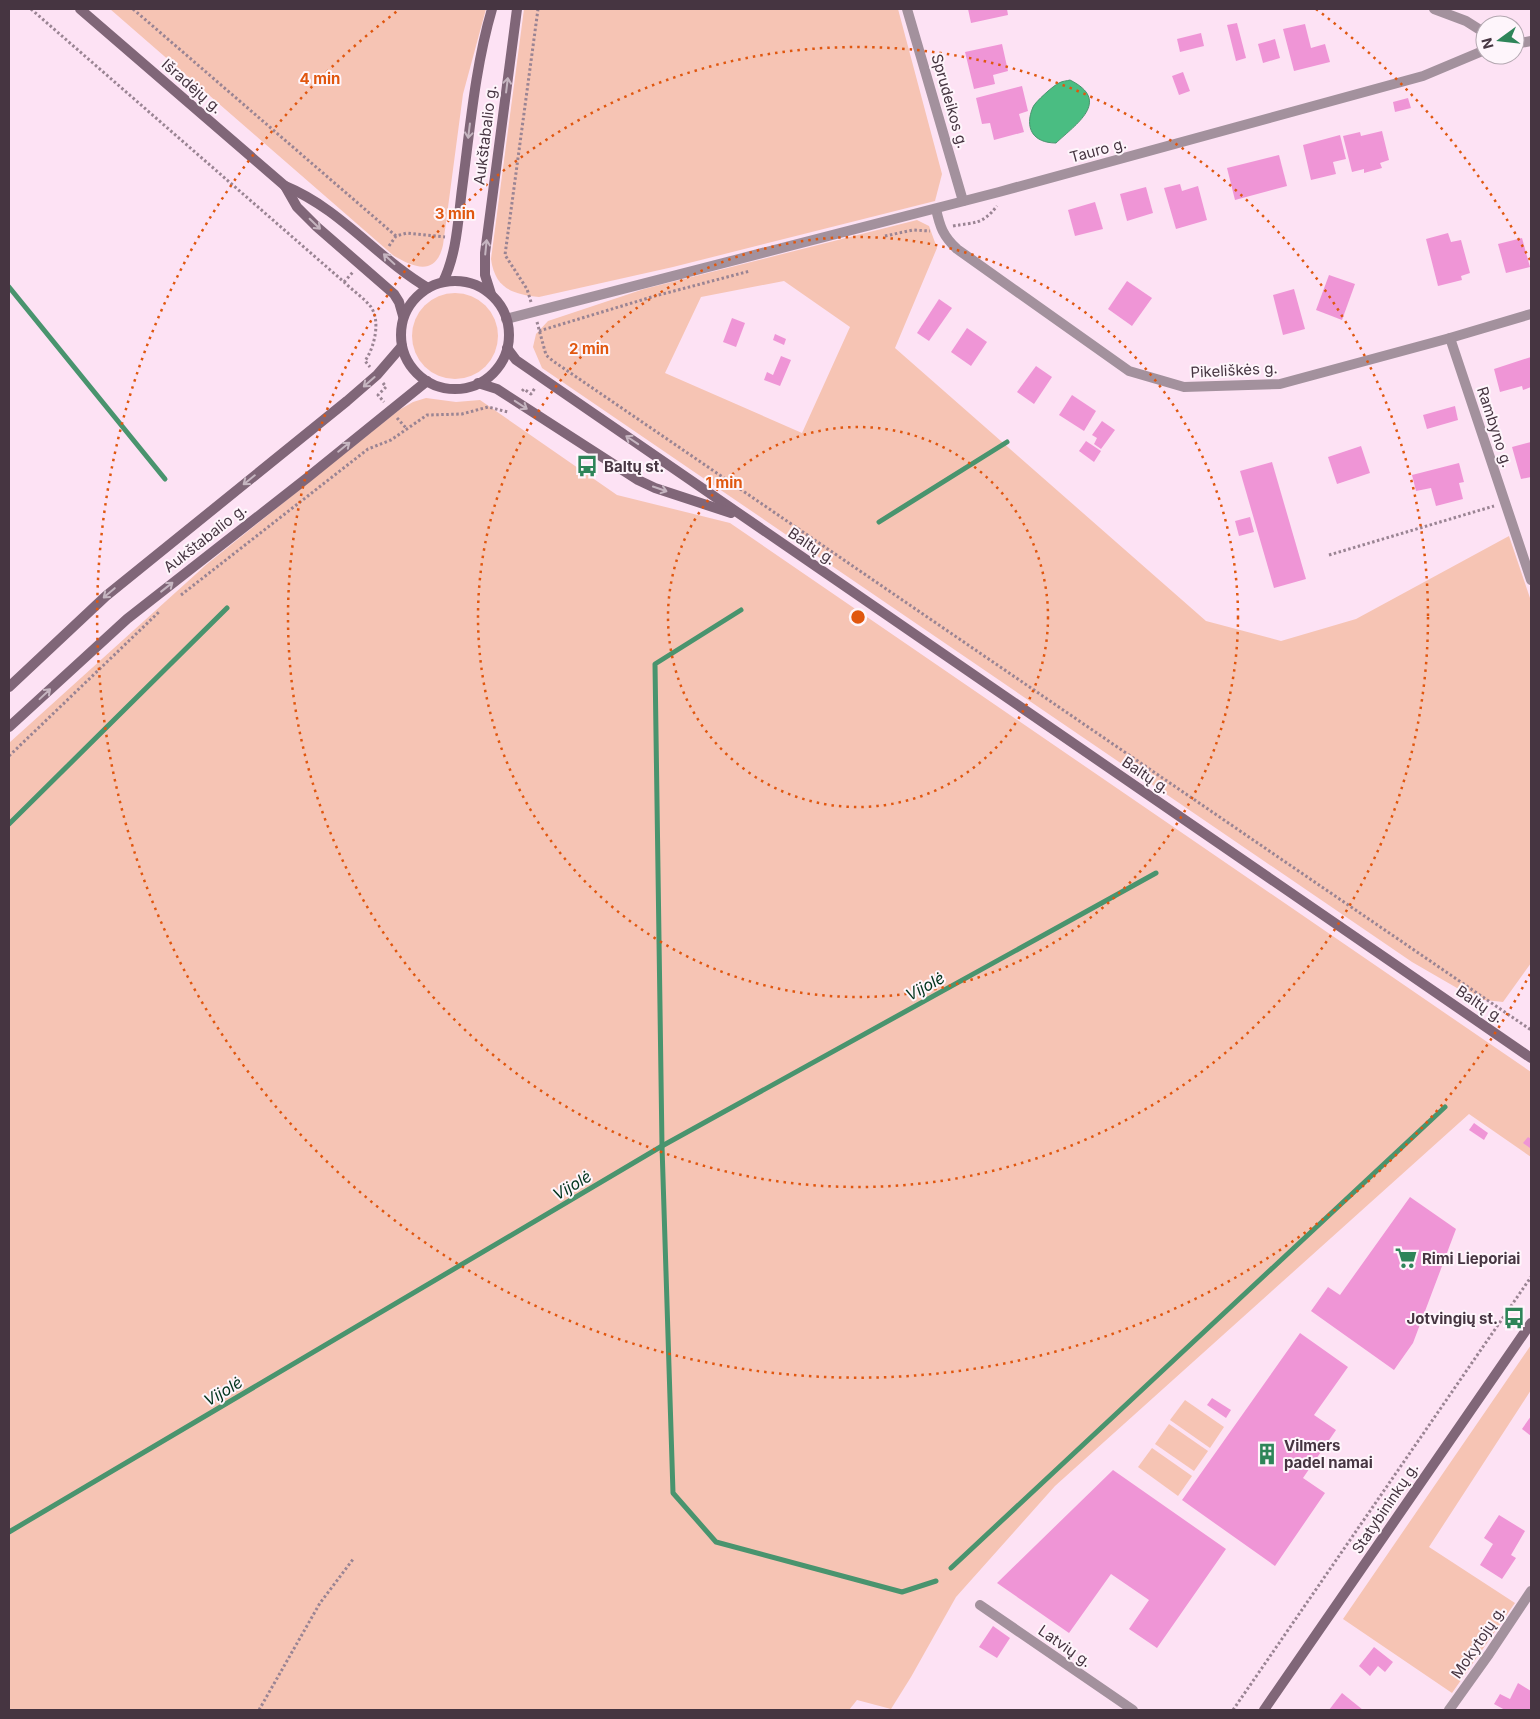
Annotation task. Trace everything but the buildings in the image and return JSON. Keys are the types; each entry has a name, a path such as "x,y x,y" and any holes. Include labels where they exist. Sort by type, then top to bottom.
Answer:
{"main road":[{"name":"Išradėjų g.","path":"80,9 285,186 305,194 323,206 382,253 400,270 428,288"},
{"name":"Aukštabalio g.","path":"443,282 450,268 456,238 478,66 492,9"},
{"name":"Aukštabalio g.","path":"490,294 485,276 485,253 517,9"},
{"name":"Išradėjų g.","path":"285,186 297,207 304,214 394,294 399,302 403,316"},
{"path":"460,281 476,285 490,294 500,306 508,329 507,348 501,362 491,375 478,383 461,388 443,387 427,380 407,360 402,346 401,329 403,316 409,304 428,288 443,282 460,281"},
{"name":"Aukštabalio g.","path":"9,687 106,596 377,375 402,346"},
{"name":"Baltų g.","path":"507,348 516,360 1531,1058"},
{"name":"Aukštabalio g.","path":"9,727 127,619 427,380"},
{"name":"Baltų g.","path":"478,383 497,389 638,480 655,488 744,517"},
{"name":"Statybininkų g.","path":"1264,1710 1531,1323"}],"street":[{"name":"Sprudeikos g.","path":"908,9 963,201"},
{"path":"1434,9 1466,21 1475,27"},
{"name":"Tauro g.","path":"506,319 1000,192 1424,76 1475,54"},
{"name":"Pikeliškės g.","path":"936,208 941,229 947,239 957,249 1129,371 1184,387 1280,384 1531,314"},
{"name":"Rambyno g.","path":"1450,338 1531,580"},
{"name":"Mokytojų g.","path":"1449,1710 1531,1591"},
{"name":"Latvių g.","path":"980,1606 1133,1710"}],"path":[{"path":"31,9 344,282 371,308 376,320 371,352 365,361 386,387 378,395 407,429"},
{"path":"133,9 396,236 407,233"},
{"path":"505,255 538,9"},
{"path":"876,238 913,230 926,232 980,222 989,216 1001,202 1000,192"},
{"path":"539,332 655,296 759,269"},
{"path":"546,355 1531,1030"},
{"path":"180,596 368,449 390,440 427,415 462,414 488,407 508,412 524,389 531,394 553,361"},
{"path":"1329,555 1504,503"},
{"path":"9,756 12,751 165,608"},
{"path":"1234,1710 1531,1277"},
{"path":"259,1710 320,1603 354,1558"}],"shaded area":[{"path":"110,9 486,9 463,94 443,245 440,255 430,265 424,267 410,264 394,256"},
{"path":"524,9 898,9 942,174 935,201 673,267 539,297 513,292 501,283 497,277 491,259"},
{"path":"1070,80 1082,88 1088,96 1089,104 1086,112 1073,128 1056,143 1041,140 1032,133 1030,128 1030,115 1033,107 1053,87 1060,82"},
{"path":"917,220 929,226 937,248 895,348 1206,621 1281,641 1356,619 1509,536 1531,601 1531,963 1503,1002 1476,999 1412,962 542,368 533,347 536,334 548,321 644,289","holes":["784,281 850,327 802,433 665,373 701,297"]},
{"path":"455,293 472,296 491,312 495,319 498,336 495,353 479,372 472,376 455,379 438,376 419,360 415,353 412,336 415,319 431,300 438,296"},
{"path":"426,398 456,402 480,400 617,495 730,523 1531,1072 1531,1157 1469,1114 1055,1486 956,1597 891,1709 857,1700 849,1710 9,1710 9,743 207,564 399,410 413,402"},
{"path":"1531,1345 1531,1390 1429,1547 1515,1603 1452,1693 1343,1619"},
{"path":"1185,1400 1224,1427 1210,1448 1170,1420"},
{"path":"1169,1424 1208,1451 1194,1471 1155,1444"},
{"path":"1152,1448 1192,1476 1178,1496 1138,1467"}],"waterway":[{"path":"9,287 165,479"},
{"path":"879,522 1007,442"},
{"path":"9,824 227,608"},
{"path":"741,610 655,664 662,1146 673,1493 716,1542 902,1592 936,1581"},
{"name":"Vijolė","path":"9,1532 662,1146 1156,873"},
{"path":"951,1568 1445,1107"}],"place":[{"name":"Baltų st.","path":"587,466"},
{"name":"Rimi Lieporiai","path":"1406,1258"},
{"name":"Jotvingių st.","path":"1514,1318"},
{"name":"Vilmers padel namai","path":"1267,1454"}]}
